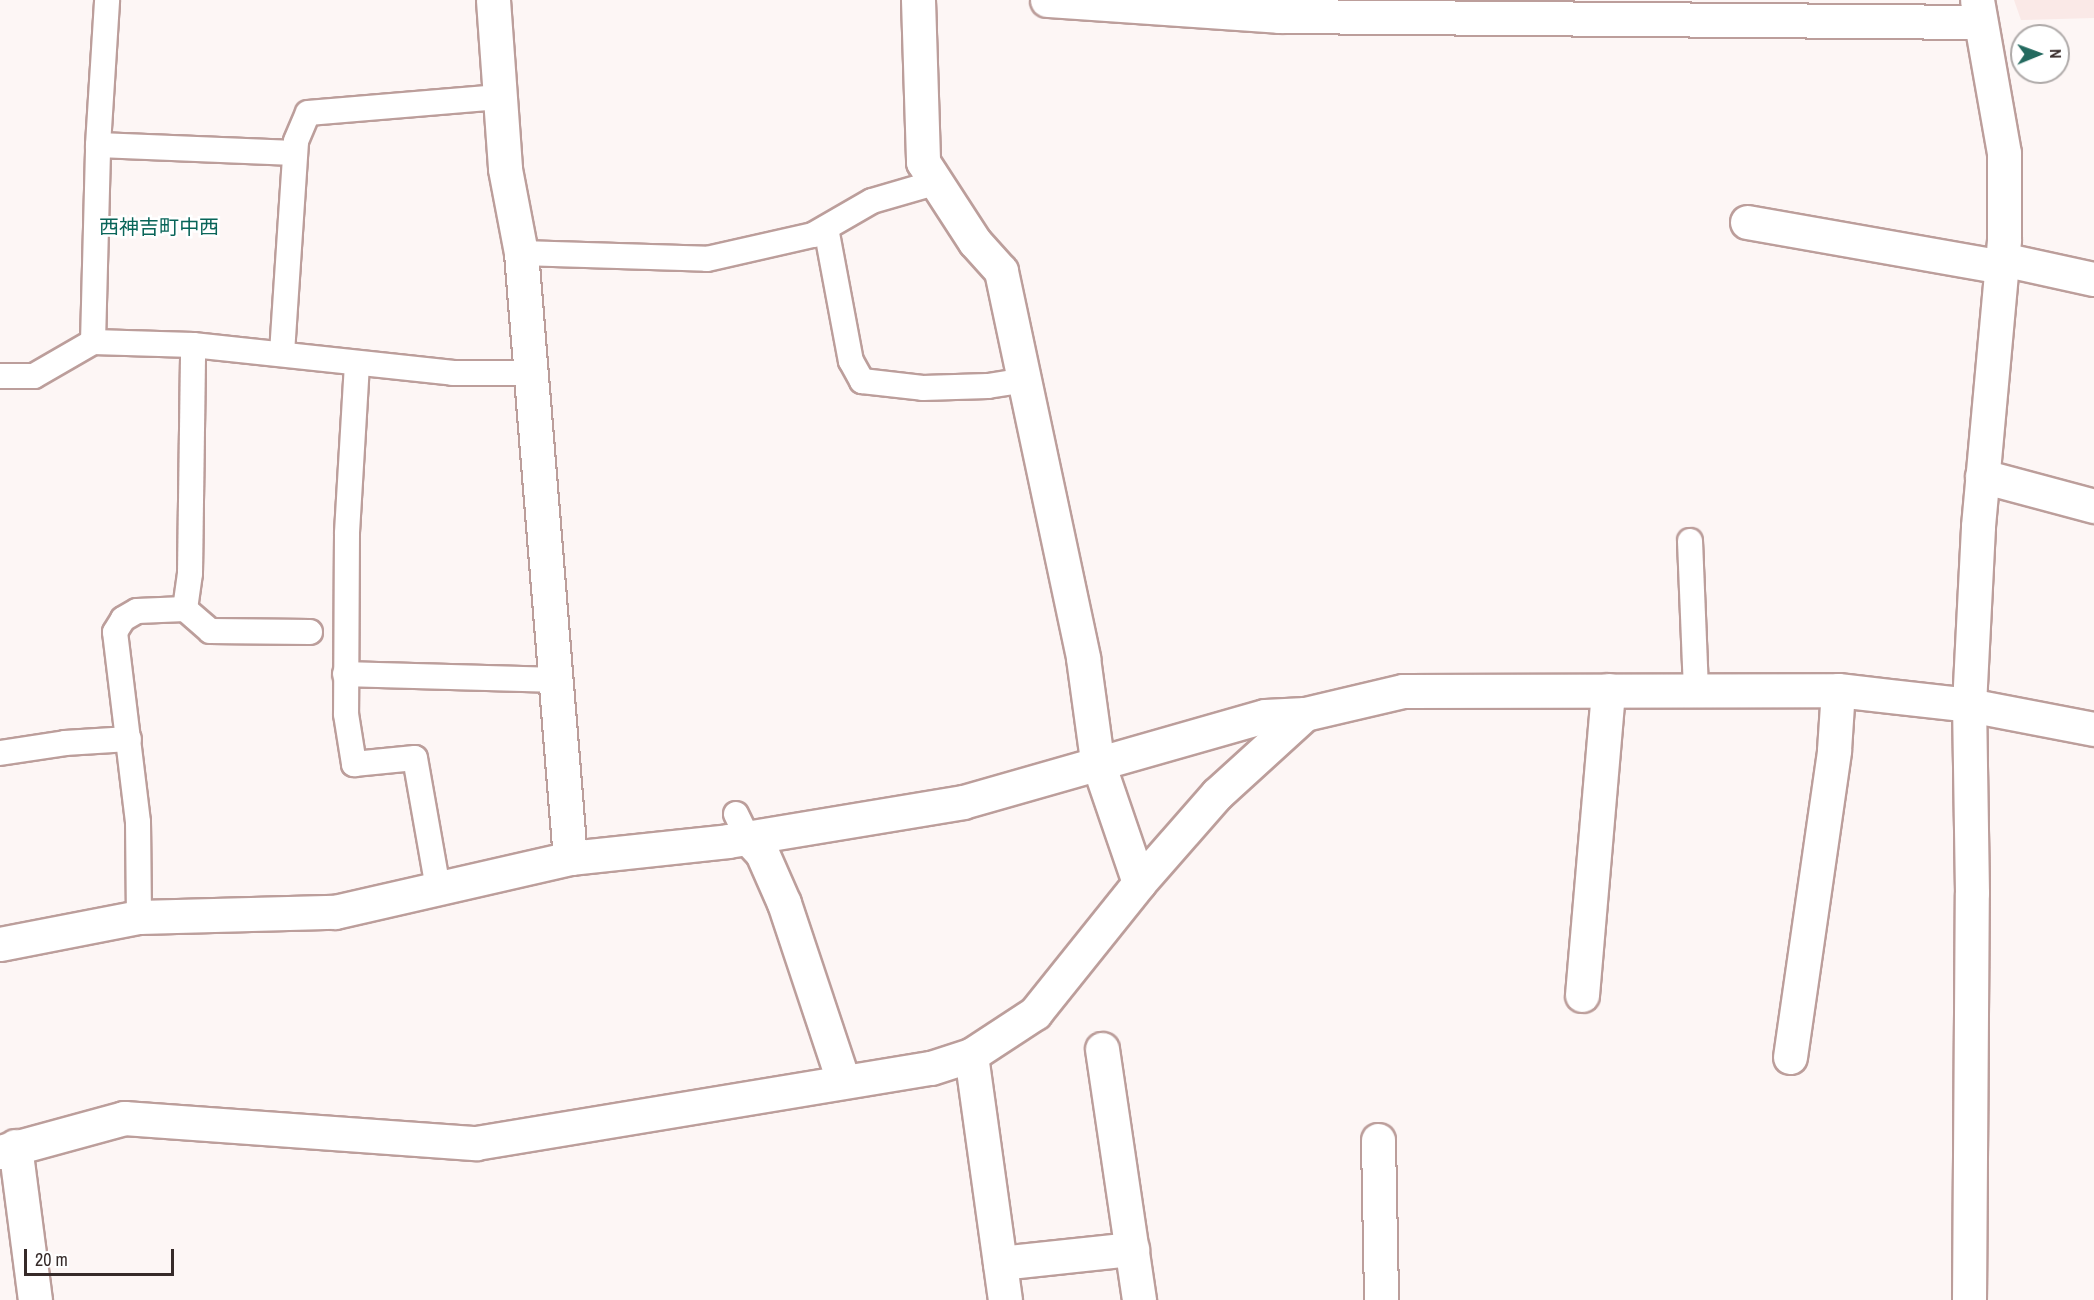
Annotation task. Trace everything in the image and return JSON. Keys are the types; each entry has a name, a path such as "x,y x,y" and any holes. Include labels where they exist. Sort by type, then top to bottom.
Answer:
{"street":[{"path":"493,0 505,169 521,253 570,858"},
{"path":"918,0 923,162 934,183 1001,271 1027,380 1083,658 1097,760 1139,883"},
{"path":"1047,0 1279,16 1979,11 2004,153 2002,263 1982,476 1969,705 1972,893 1969,1300"},
{"path":"1747,222 2094,279"},
{"path":"1982,476 2094,506"},
{"path":"1582,995 1608,690"},
{"path":"1790,1057 1834,750 1838,690"},
{"path":"0,944 139,917 335,912 570,858 741,825 963,801 1097,760 1265,716 1305,714 1403,691 1838,690 1969,705 2094,729"},
{"path":"35,1300 7,1149 124,1118 476,1143 843,1080 931,1068 971,1054 1035,1013 1139,883 1217,794 1305,714"},
{"path":"741,825 762,853 784,903 843,1080"},
{"path":"1102,1050 1139,1300"},
{"path":"971,1054 1005,1300"},
{"path":"1378,1140 1382,1300"},
{"path":"1000,1263 1132,1249"}],"lane":[{"path":"93,342 98,146 107,0"},
{"path":"282,353 296,141 308,113 499,97"},
{"path":"98,146 295,153"},
{"path":"521,253 707,259 813,235 872,201 934,183"},
{"path":"826,228 851,361 862,381 923,388 988,387 1027,380"},
{"path":"0,375 34,376 93,342 193,345 453,373 530,373"},
{"path":"185,609 190,573 193,345"},
{"path":"357,364 347,534 346,714 354,764 415,758 438,889"},
{"path":"1690,541 1696,690"},
{"path":"139,917 138,822 115,632 123,619 137,611 185,609 210,631 310,632"},
{"path":"345,674 556,680"},
{"path":"0,753 65,743 129,740"}],"shaded area":[{"path":"2014,0 2094,0 2094,18 2021,20"}],"district":[{"name":"西神吉町中西","path":"159,226"}]}
